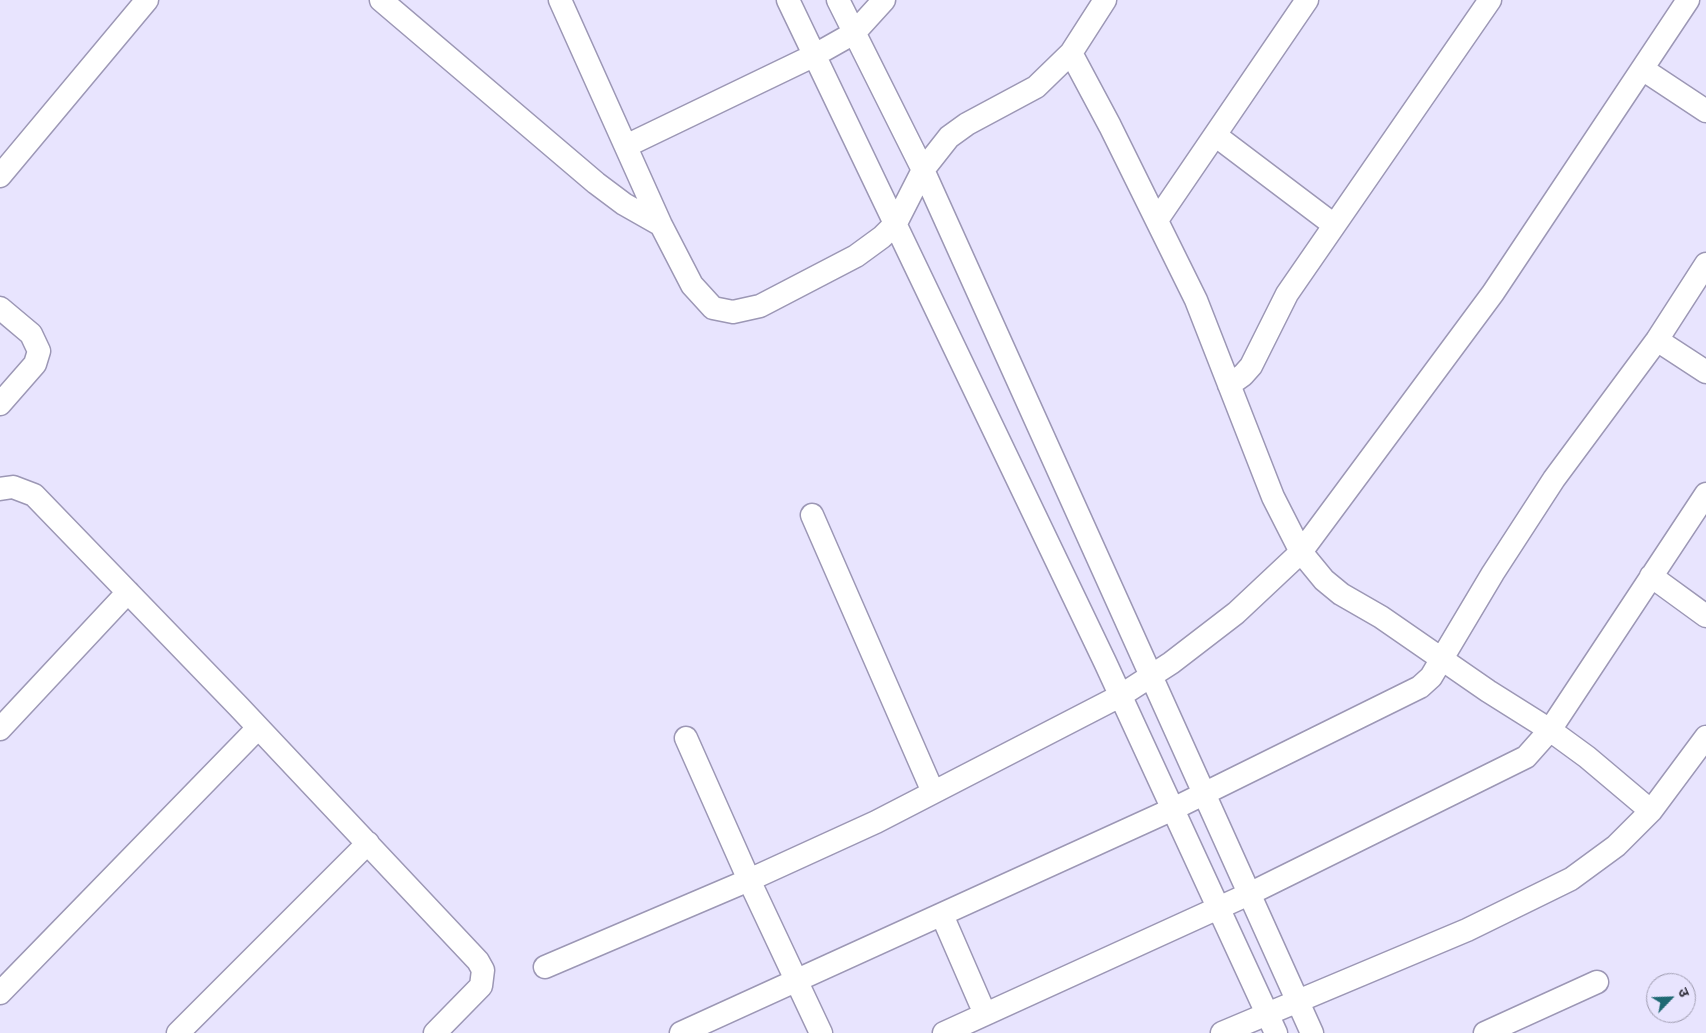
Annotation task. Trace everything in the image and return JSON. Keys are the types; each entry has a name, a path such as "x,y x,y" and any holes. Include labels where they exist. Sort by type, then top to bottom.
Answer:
{"street":[{"path":"0,176 147,0"},
{"path":"381,0 596,183 624,204 661,225"},
{"path":"560,0 661,225 692,285 713,308 733,312 760,306 856,256 882,237 896,224 923,170 948,137 967,124 1036,87 1071,53 1105,0"},
{"path":"788,0 1120,696 1272,1023"},
{"path":"838,0 923,170 1312,1033"},
{"path":"626,146 815,55 854,33 884,0"},
{"path":"1157,220 1306,0"},
{"path":"1229,385 1243,375 1251,366 1283,301 1490,0"},
{"path":"545,967 748,880 876,822 1120,696 1152,676 1236,613 1301,552 1493,293 1644,70 1688,0"},
{"path":"1071,53 1110,126 1196,300 1273,497 1301,552 1324,580 1341,594 1381,617 1550,730 1587,757 1651,811"},
{"path":"1644,70 1706,111"},
{"path":"1215,136 1334,225"},
{"path":"681,1033 1173,809 1420,687 1431,678 1493,573 1554,479 1657,340 1706,264"},
{"path":"0,308 30,334 39,351 35,364 0,404"},
{"path":"1657,340 1706,372"},
{"path":"0,489 13,487 34,495 368,843 478,961 483,970 481,986 435,1033"},
{"path":"944,1033 1249,894 1526,758 1550,730 1706,494"},
{"path":"812,515 934,792"},
{"path":"1651,576 1706,616"},
{"path":"0,728 128,592"},
{"path":"0,994 258,728"},
{"path":"1222,1033 1272,1023 1297,1000 1466,930 1571,879 1616,846 1651,811 1706,737"},
{"path":"686,738 748,880 821,1033"},
{"path":"178,1033 368,843"},
{"path":"942,915 984,1014"},
{"path":"1484,1033 1597,982"}]}
